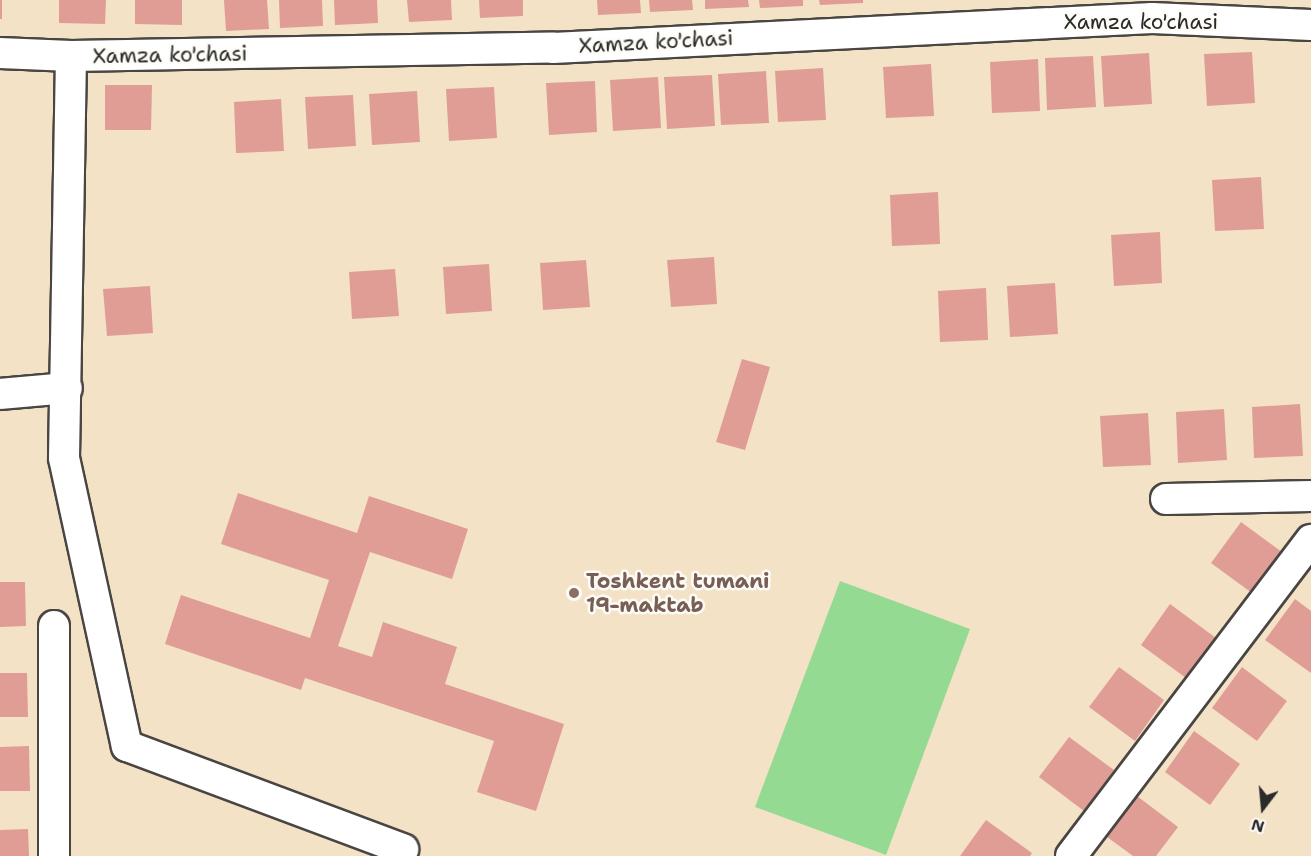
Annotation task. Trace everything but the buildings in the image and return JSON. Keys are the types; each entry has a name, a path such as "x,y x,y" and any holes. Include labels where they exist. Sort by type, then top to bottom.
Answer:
{"street":[{"name":"Xamza ko'chasi","path":"0,52 71,56 553,48 1152,18 1311,25"},
{"path":"71,56 64,458 127,746 404,849"},
{"path":"0,394 67,388"},
{"path":"1166,499 1311,496"},
{"path":"1071,856 1311,540"},
{"path":"54,627 54,856"}],"green space":[{"path":"840,581 970,629 886,855 755,807"}],"place":[{"name":"Toshkent tumani 19-maktab","path":"574,593"}]}
